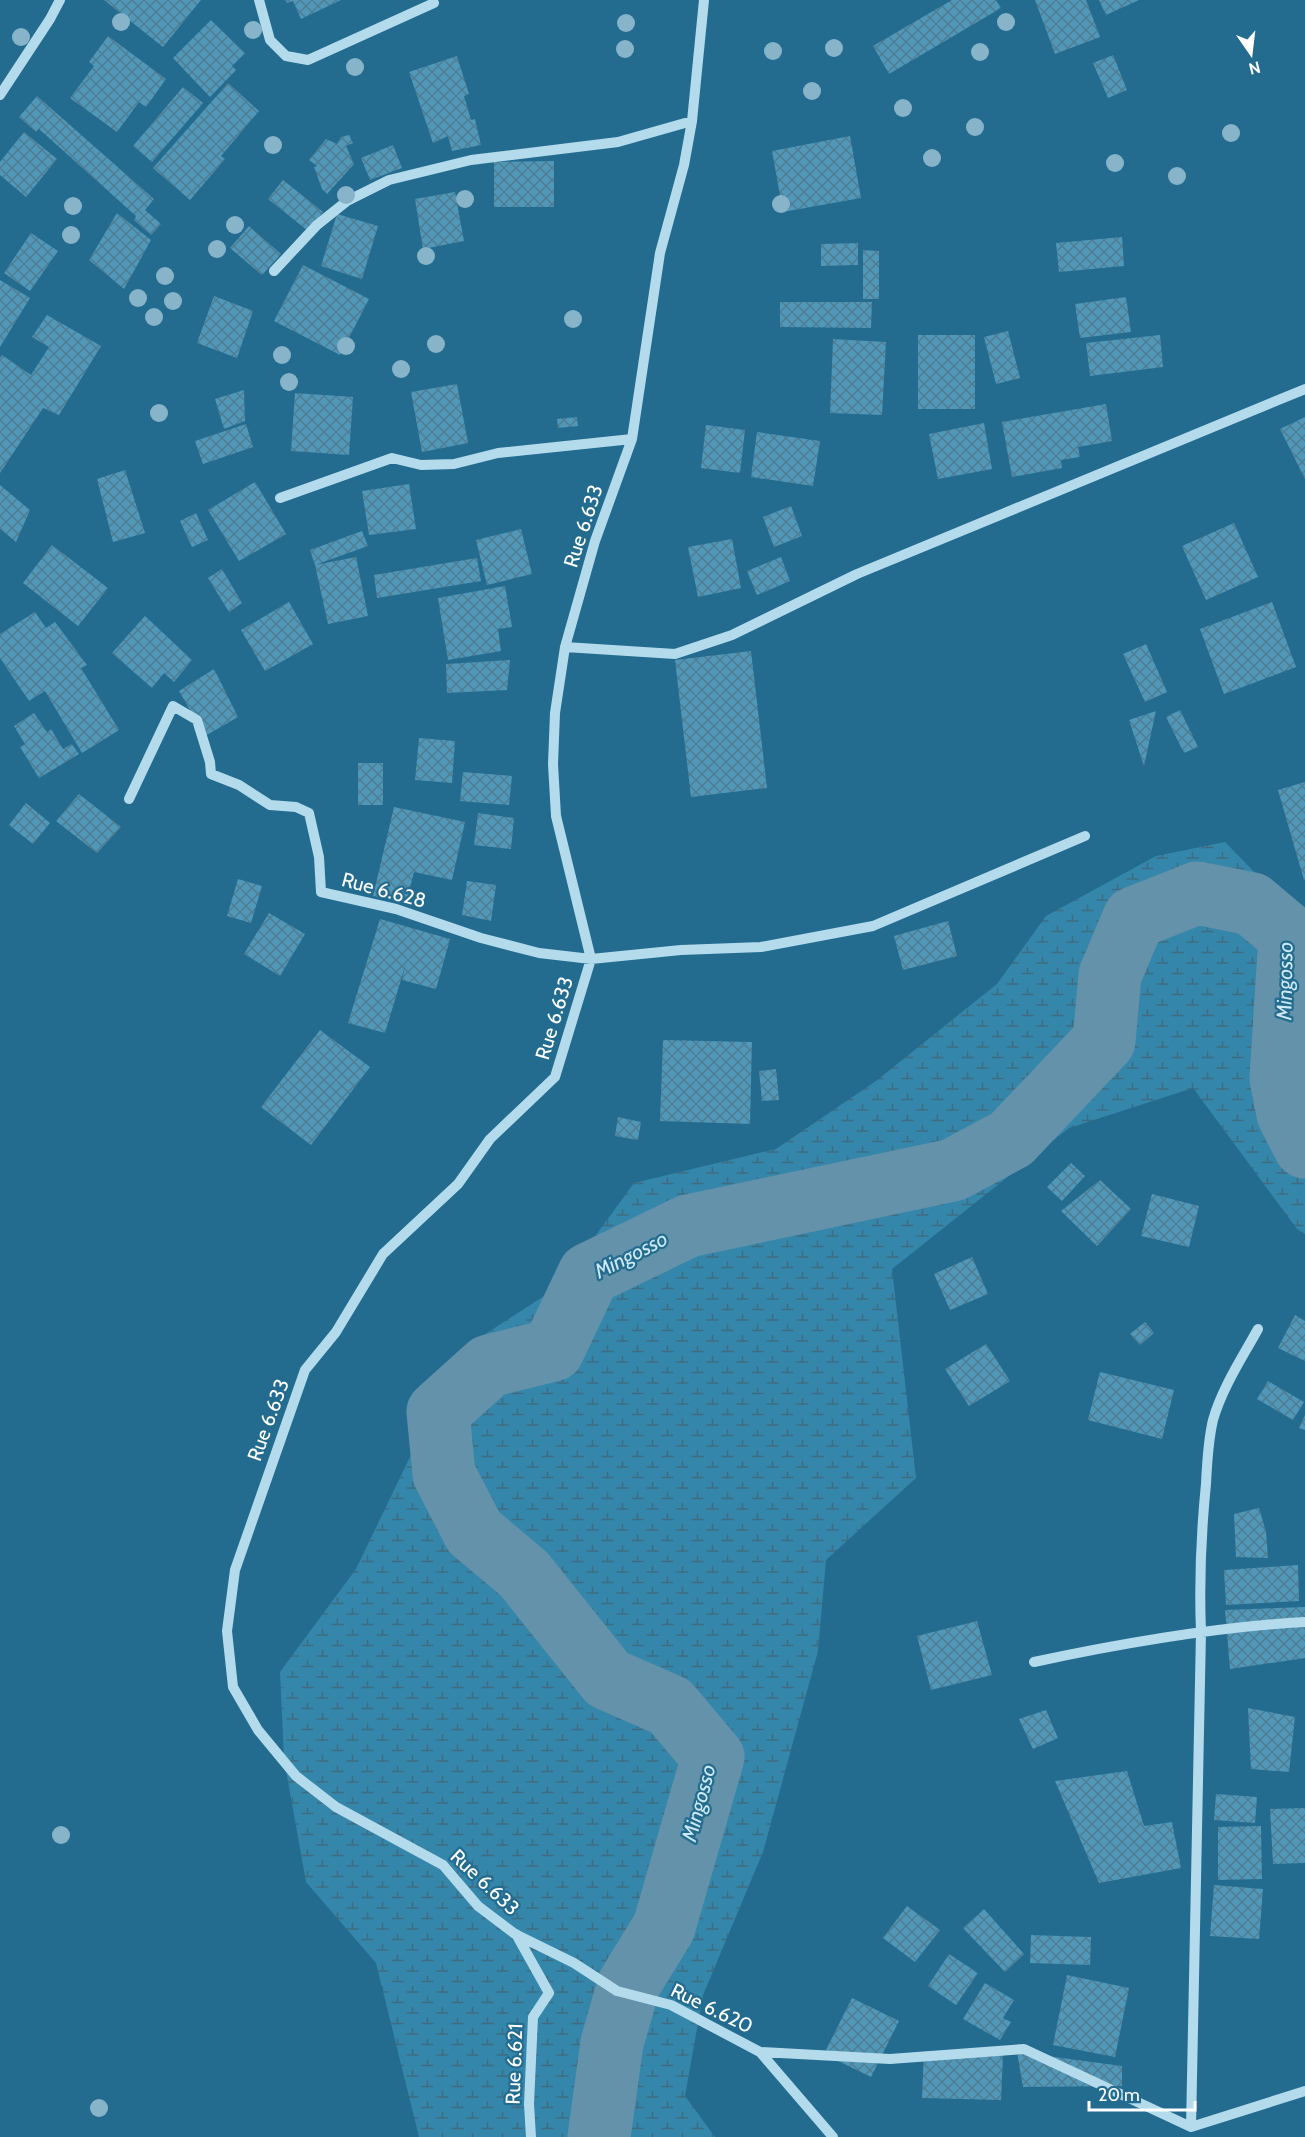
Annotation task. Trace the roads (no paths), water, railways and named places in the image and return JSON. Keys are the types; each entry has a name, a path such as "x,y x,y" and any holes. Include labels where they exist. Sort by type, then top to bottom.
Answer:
{"street":[{"path":"0,95 60,0"},
{"path":"259,0 270,40 286,56 308,60 434,3"},
{"name":"Rue 6.633","path":"515,1934 478,1906 443,1864 336,1807 296,1776 258,1730 233,1687 227,1631 235,1570 305,1370 336,1332 383,1254 458,1184 490,1139 555,1077 591,959 556,816 553,764 555,713 565,647 595,541 632,439 660,253 684,165 692,121 704,0"},
{"path":"274,271 317,225 347,201 389,180 471,160 618,142 692,121"},
{"path":"565,647 675,654 732,635 857,574 1305,389"},
{"path":"280,498 392,458 421,465 454,464 498,453 632,439"},
{"name":"Rue 6.628","path":"129,799 173,706 197,720 210,762 211,774 239,785 270,805 296,807 309,813 319,857 321,892 396,909 481,938 539,953 591,959"},
{"path":"591,959 681,950 761,947 873,926 1085,836"},
{"path":"1191,2127 1202,1632 1199,1589 1202,1532 1209,1449 1214,1420 1229,1380 1258,1329"},
{"path":"1034,1662 1100,1647 1202,1632 1305,1622"},
{"name":"Rue 6.620","path":"515,1934 574,1963 617,1991 671,2005 760,2052 833,2137"},
{"name":"Rue 6.621","path":"515,1934 549,1993 533,2017 529,2104 531,2137"},
{"path":"760,2052 890,2059 1024,2049 1191,2127 1305,2091"}],"waterway":[{"name":"Mingosso","path":"599,2137 612,2043 629,1984 664,1927 713,1757 670,1706 608,1679 524,1574 474,1532 444,1474 438,1412 489,1366 553,1350 589,1274 688,1226 953,1170 1011,1139 1104,1041 1110,975 1134,918 1197,893 1252,904 1290,936 1281,1078 1288,1114 1305,1147"}]}
